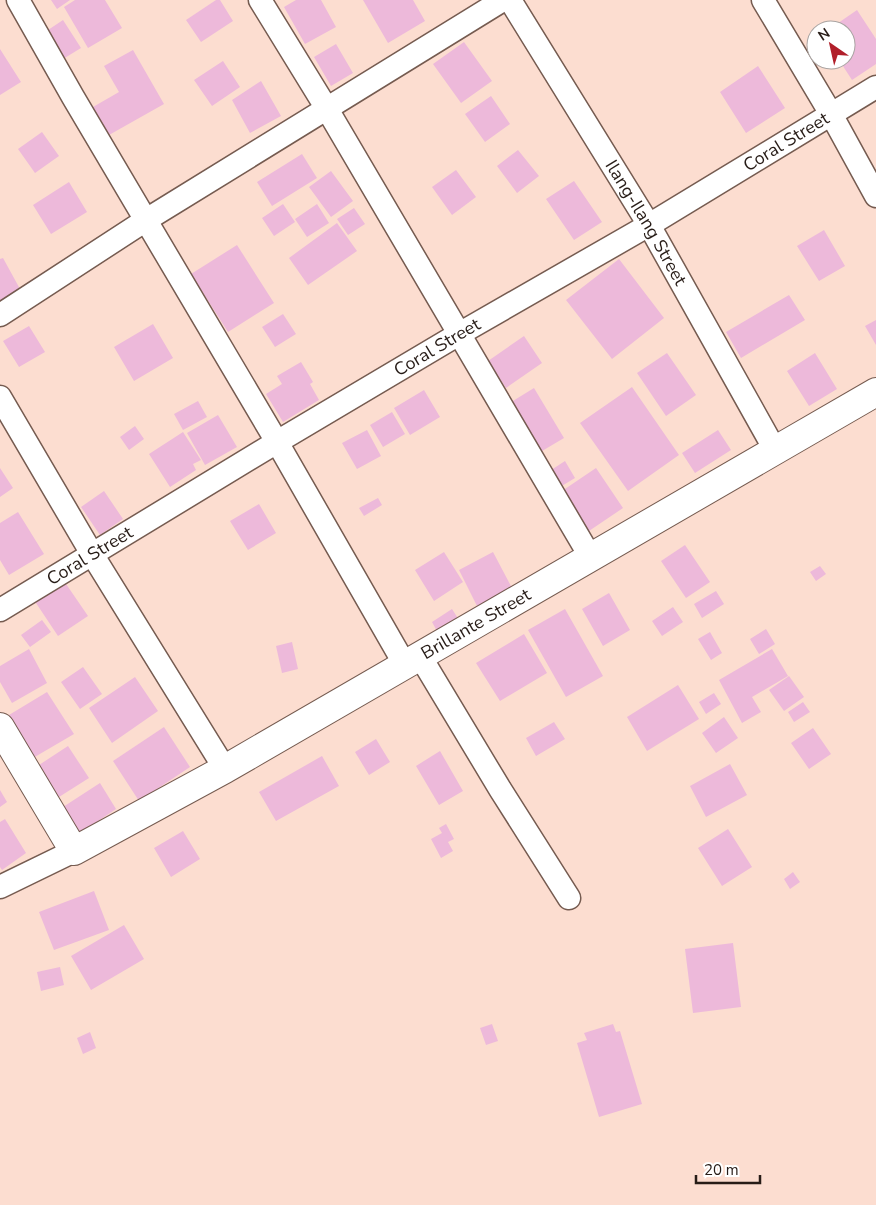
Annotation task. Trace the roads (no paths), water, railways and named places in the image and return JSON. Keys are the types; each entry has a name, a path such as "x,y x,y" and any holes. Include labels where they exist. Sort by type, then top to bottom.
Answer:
{"street":[{"path":"18,0 73,97 277,442 413,660 500,789 569,898"},
{"path":"260,0 591,558"},
{"path":"0,314 146,220 503,0"},
{"name":"Ilang-Ilang Street","path":"510,0 649,225 775,450"},
{"path":"763,0 831,114 876,196"},
{"name":"Coral Street","path":"0,610 277,442 459,334 649,225 876,87"},
{"name":"Brillante Street","path":"74,851 225,769 876,392"},
{"path":"0,397 92,554 225,769"},
{"path":"0,729 74,851 0,887"}]}
